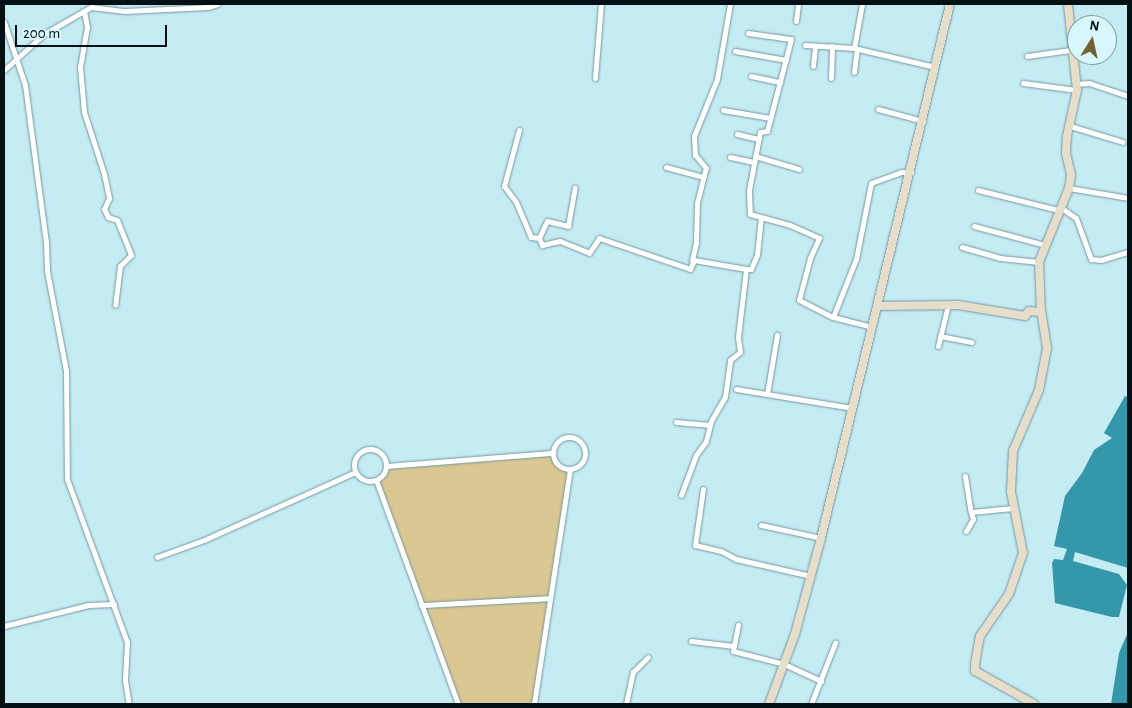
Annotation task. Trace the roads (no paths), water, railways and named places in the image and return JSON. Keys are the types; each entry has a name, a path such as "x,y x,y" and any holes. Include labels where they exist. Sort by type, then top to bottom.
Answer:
{"street":[{"path":"4,70 44,34 91,7 124,11 208,7 218,4"},
{"path":"595,78 601,4"},
{"path":"575,188 568,226 547,221 539,238 542,245 560,241 589,254 599,238 690,269 696,243 697,203 706,168 695,155 694,136 717,80 730,4"},
{"path":"796,21 798,4"},
{"path":"854,72 855,48 862,4"},
{"path":"769,704 784,664 821,538 911,172 912,157 923,121 950,4"},
{"path":"84,11 87,27 80,67 84,112 104,174 109,198 104,208 108,217 117,220 131,255 120,266 115,305"},
{"path":"4,22 25,85 47,271 66,371 67,479 127,642 125,680 129,704"},
{"path":"748,33 791,38 766,132 760,132 758,139 753,162 750,214 819,238 808,265 799,300 833,316 872,327"},
{"path":"806,45 855,48 935,68"},
{"path":"813,66 815,46"},
{"path":"831,78 832,46"},
{"path":"735,51 786,60"},
{"path":"1027,56 1067,51"},
{"path":"1034,704 978,672 980,636 1009,594 1022,561 1022,544 1013,508 1013,451 1039,390 1047,348 1041,312 1038,262 1069,188 1071,175 1066,153 1076,87 1073,65"},
{"path":"751,76 780,82"},
{"path":"1023,83 1076,87 1089,83 1128,96"},
{"path":"878,109 923,121"},
{"path":"723,110 770,118"},
{"path":"1070,126 1123,142"},
{"path":"519,130 504,186 516,202 531,238 539,238"},
{"path":"737,134 758,139"},
{"path":"755,156 799,169"},
{"path":"730,157 753,162"},
{"path":"666,167 704,178"},
{"path":"833,316 856,259 871,183 901,172 911,172"},
{"path":"1069,188 1128,198"},
{"path":"978,190 1059,209 1076,218 1091,259 1101,260 1128,252"},
{"path":"692,260 751,269 757,255 762,217"},
{"path":"974,226 1045,245"},
{"path":"962,247 1000,258 1038,262"},
{"path":"681,495 710,425 725,398 727,368 740,352 738,337 746,269"},
{"path":"877,306 948,304 1025,316 1029,311 1041,312"},
{"path":"938,346 948,304"},
{"path":"767,394 777,335"},
{"path":"940,336 972,342"},
{"path":"736,389 852,408"},
{"path":"676,422 710,425"},
{"path":"534,704 570,469 585,459 586,452 581,441 562,438 553,453"},
{"path":"376,480 364,480 355,472 353,465 358,453 370,448 382,453 386,466"},
{"path":"386,466 553,453"},
{"path":"553,453 558,465 570,469"},
{"path":"376,480 386,466"},
{"path":"157,557 204,540 355,472"},
{"path":"965,476 973,519 966,531"},
{"path":"376,480 458,704"},
{"path":"703,490 694,545 721,551 736,559 811,576"},
{"path":"972,512 1013,508"},
{"path":"761,525 821,538"},
{"path":"421,605 550,598"},
{"path":"4,626 88,605 114,604"},
{"path":"738,625 734,646 735,653 784,664 821,681"},
{"path":"691,641 734,646"},
{"path":"811,704 835,643"},
{"path":"626,704 633,672 648,657"}],"water":[{"path":"1125,396 1128,397 1128,568 1075,552 1073,561 1119,574 1127,585 1119,617 1112,617 1055,603 1052,563 1054,559 1063,560 1067,549 1054,546 1065,496 1082,473 1094,450 1112,438 1104,433"},
{"path":"1128,632 1128,704 1111,704 1119,653"}]}
